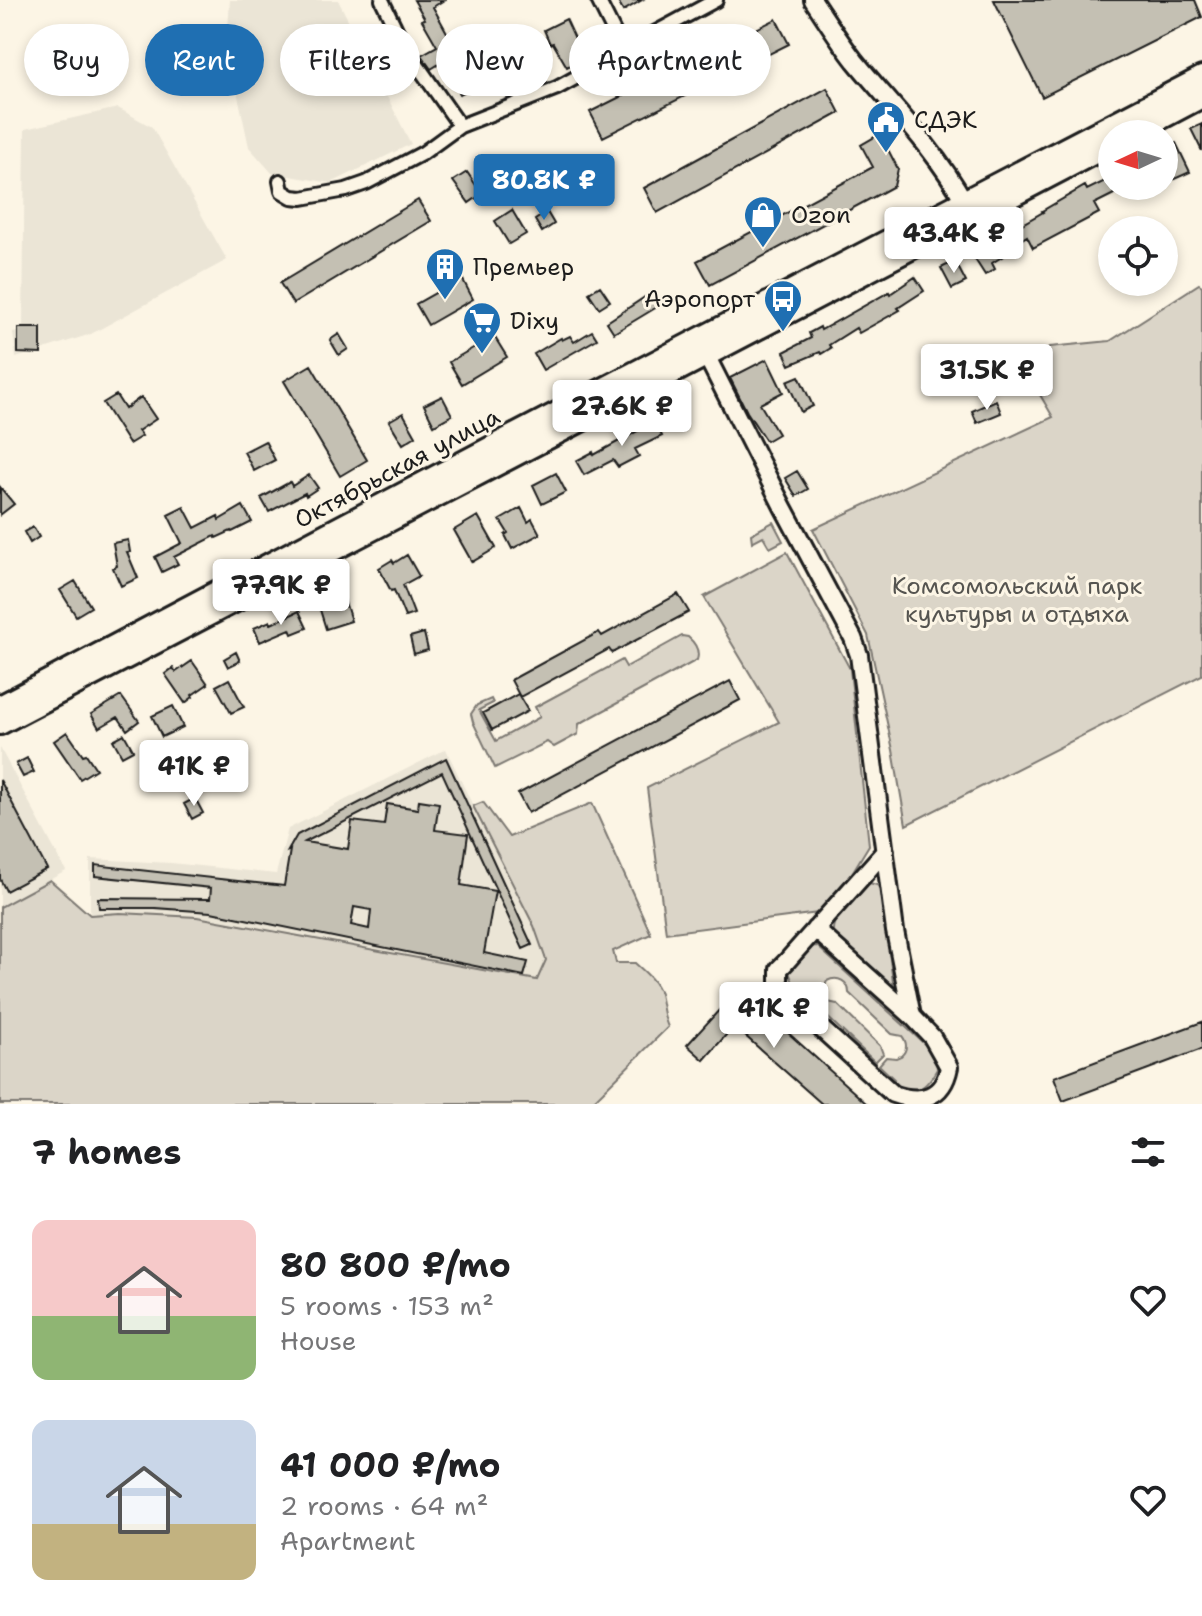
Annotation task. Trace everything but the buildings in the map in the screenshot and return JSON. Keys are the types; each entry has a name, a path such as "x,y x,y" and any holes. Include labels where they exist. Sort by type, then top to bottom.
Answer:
{"main road":[{"name":"Октябрьская улица","path":"0,724 968,209 1202,77"},
{"path":"1158,120 1202,97"},
{"name":"Октябрьская улица","path":"968,209 1098,150"},
{"name":"Октябрьская улица","path":"0,706 495,445 702,348"}],"street":[{"path":"382,0 404,46 460,126"},
{"path":"598,0 610,24"},
{"path":"671,24 716,0"},
{"path":"813,0 854,59 928,146 968,209"},
{"path":"280,181 282,191 292,197 346,190 423,153 460,126 569,81"},
{"path":"702,348 853,638 860,664 895,931 912,1016"},
{"path":"815,929 932,1037 949,1067 940,1089 925,1100 908,1101 893,1094 793,1003 779,984 779,969 885,851"}],"shaded area":[{"path":"230,0 338,0 350,24 280,24 280,96 387,96 411,144 331,183 272,173 249,147 238,96 264,96 264,24 228,24"},
{"path":"118,108 152,127 227,260 91,334 16,358 13,333 23,331 25,129"},
{"path":"0,748 66,871 0,907"},
{"path":"446,749 534,926 546,960 537,980 197,917 120,913 90,915 90,859 171,863 276,874 288,829"}],"green space":[{"name":"Комсомольский парк культуры и отдыха","path":"1199,284 1202,286 1202,675 906,825 868,635 813,529 1053,417 1022,364 1050,347 1110,341"},
{"path":"773,522 783,541 770,548 763,536 752,542 751,534"},
{"path":"787,552 850,669 869,845 847,881 818,913 666,933 647,788 779,722 704,597"},
{"path":"682,636 688,637 695,645 697,660 579,724 578,734 554,747 547,742 495,768 473,722 471,714 477,705 491,699 493,703 479,710 496,741 540,717 535,707 622,660 626,667"},
{"path":"483,802 509,837 592,803 651,934 613,951 616,963 635,963 653,981 660,994 668,1027 590,1104 0,1104 0,907 50,880 90,915 120,913 197,917 537,980 546,960 534,926 473,806"},
{"path":"869,883 881,890 894,990 833,934 839,913"},
{"path":"817,946 931,1050 936,1057 937,1069 922,1088 905,1090 889,1085 894,1079 879,1065 886,1057 901,1056 906,1049 905,1041 902,1036 892,1034 849,993 845,983 839,979 827,981 823,991 826,998 817,1008 794,985 789,972 791,967 808,947"},
{"path":"828,1002 837,1004 880,1046 883,1054 875,1062 820,1010"}],"place":[{"name":"СДЭК","path":"886,154"},
{"name":"Ozon","path":"763,249"},
{"name":"Премьер","path":"445,301"},
{"name":"Аэропорт","path":"783,333"},
{"name":"Dixy","path":"482,355"}]}
